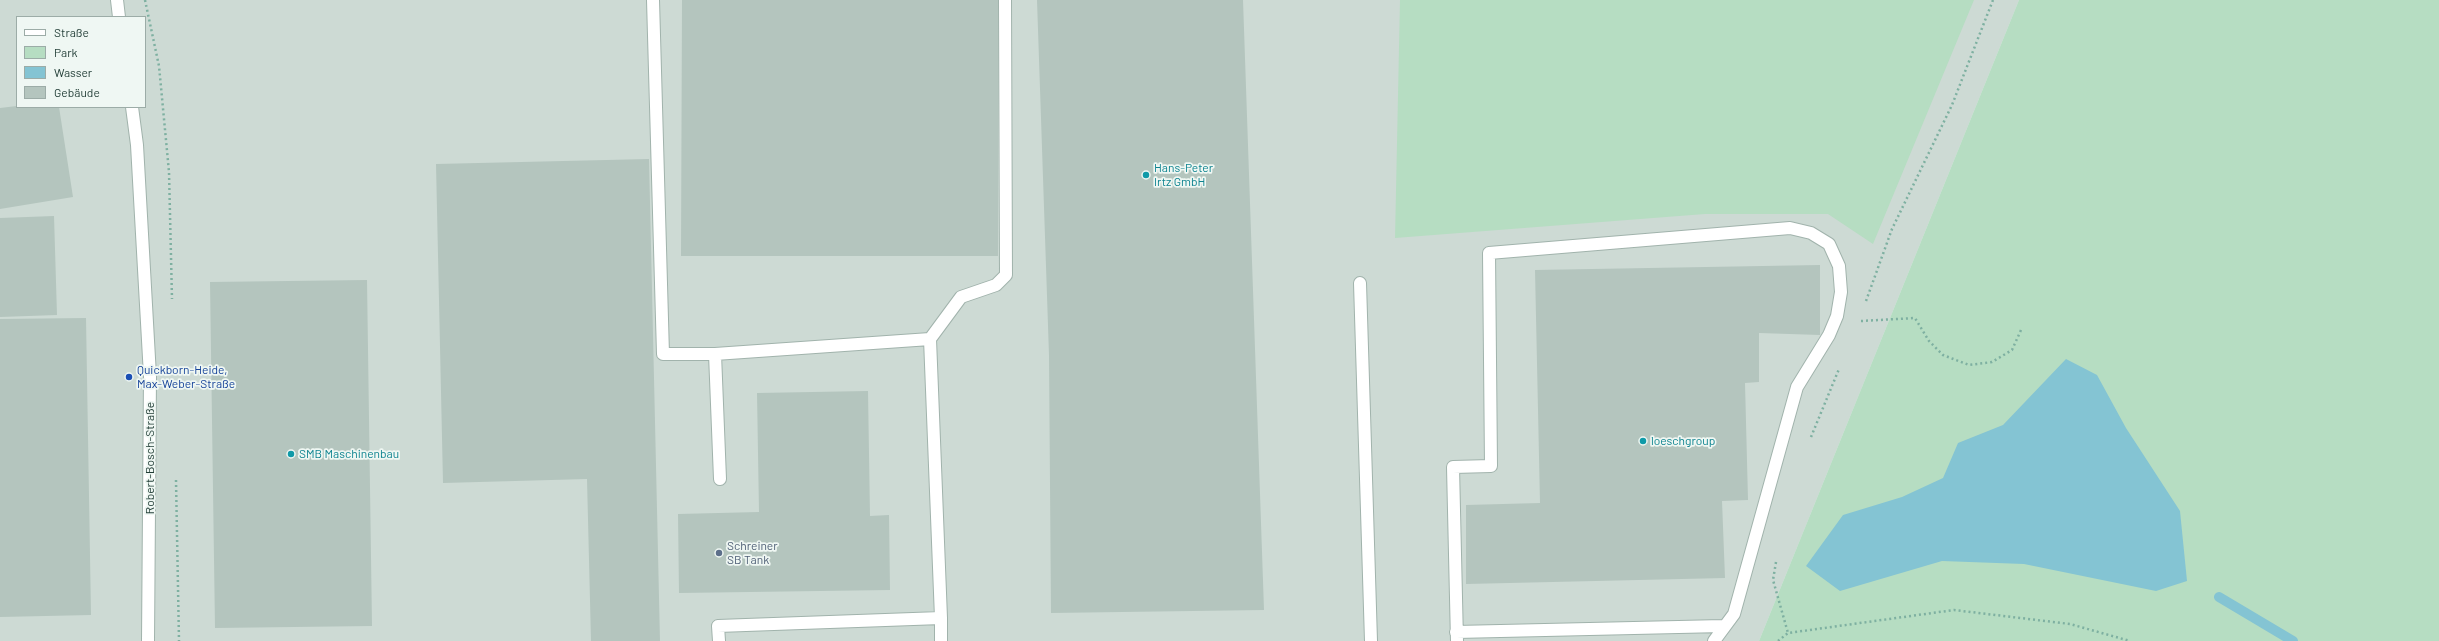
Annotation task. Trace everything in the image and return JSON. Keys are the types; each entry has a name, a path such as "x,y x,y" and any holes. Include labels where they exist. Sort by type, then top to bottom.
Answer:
{"street":[{"path":"117,0 120,16"},
{"path":"652,0 663,354 715,354 930,339"},
{"path":"941,641 930,339 960,297 996,285 1006,275 1005,0"},
{"name":"Robert-Bosch-Straße","path":"132,108 138,145 150,376 148,641"},
{"path":"1714,641 1723,626 1734,614 1797,387 1829,335 1837,316 1841,292 1838,266 1829,244 1812,233 1790,228 1489,253 1491,466 1453,468 1456,637 1723,626"},
{"path":"1360,283 1371,641"},
{"path":"715,354 720,479"},
{"path":"719,641 718,626 941,618"}],"path":[{"path":"1864,307 1892,229 1952,105 1993,0"},
{"path":"1861,314 1859,321 1914,318 1929,341 1943,355 1969,365 1992,362 2012,350 2022,330"},
{"path":"1810,438 1840,365"},
{"path":"1776,557 1773,580 1788,633"},
{"path":"1778,641 1788,633 1954,610 2070,624 2130,641"}],"shaded area":[{"path":"0,0 2019,0 1759,641 0,641"}],"green space":[{"path":"1400,0 1974,0 1873,244 1828,214 1705,214 1395,238"},
{"path":"2019,0 2439,0 2439,641 1759,641"}],"water":[{"path":"2066,359 2097,375 2126,428 2180,511 2187,581 2156,591 2024,564 1942,561 1840,591 1806,566 1843,515 1902,497 1943,478 1958,443 2003,425"}],"building":[{"path":"682,0 998,0 998,256 681,256"},
{"path":"1037,0 1243,0 1264,610 1051,613 1049,355"},
{"path":"16,106 16,108 59,108 73,197 0,209 0,108"},
{"path":"649,159 660,641 591,641 587,479 443,483 436,164"},
{"path":"54,216 57,315 0,317 0,218"},
{"name":"loeschgroup","path":"1820,265 1820,335 1759,333 1759,382 1745,383 1748,500 1722,501 1725,578 1466,584 1466,505 1540,503 1535,270"},
{"name":"SMB Maschinenbau","path":"367,280 372,626 215,628 210,282"},
{"path":"86,318 91,615 0,617 0,319"},
{"path":"868,391 870,516 889,515 890,590 679,593 678,514 759,512 757,393"}],"waterway":[{"path":"2219,597 2293,641"}],"place":[{"name":"Hans-Peter Irtz GmbH","path":"1146,175"},
{"name":"Quickborn-Heide, Max-Weber-Straße","path":"129,377"},
{"name":"loeschgroup","path":"1643,441"},
{"name":"SMB Maschinenbau","path":"291,454"},
{"name":"Schreiner SB Tank","path":"719,553"}]}
